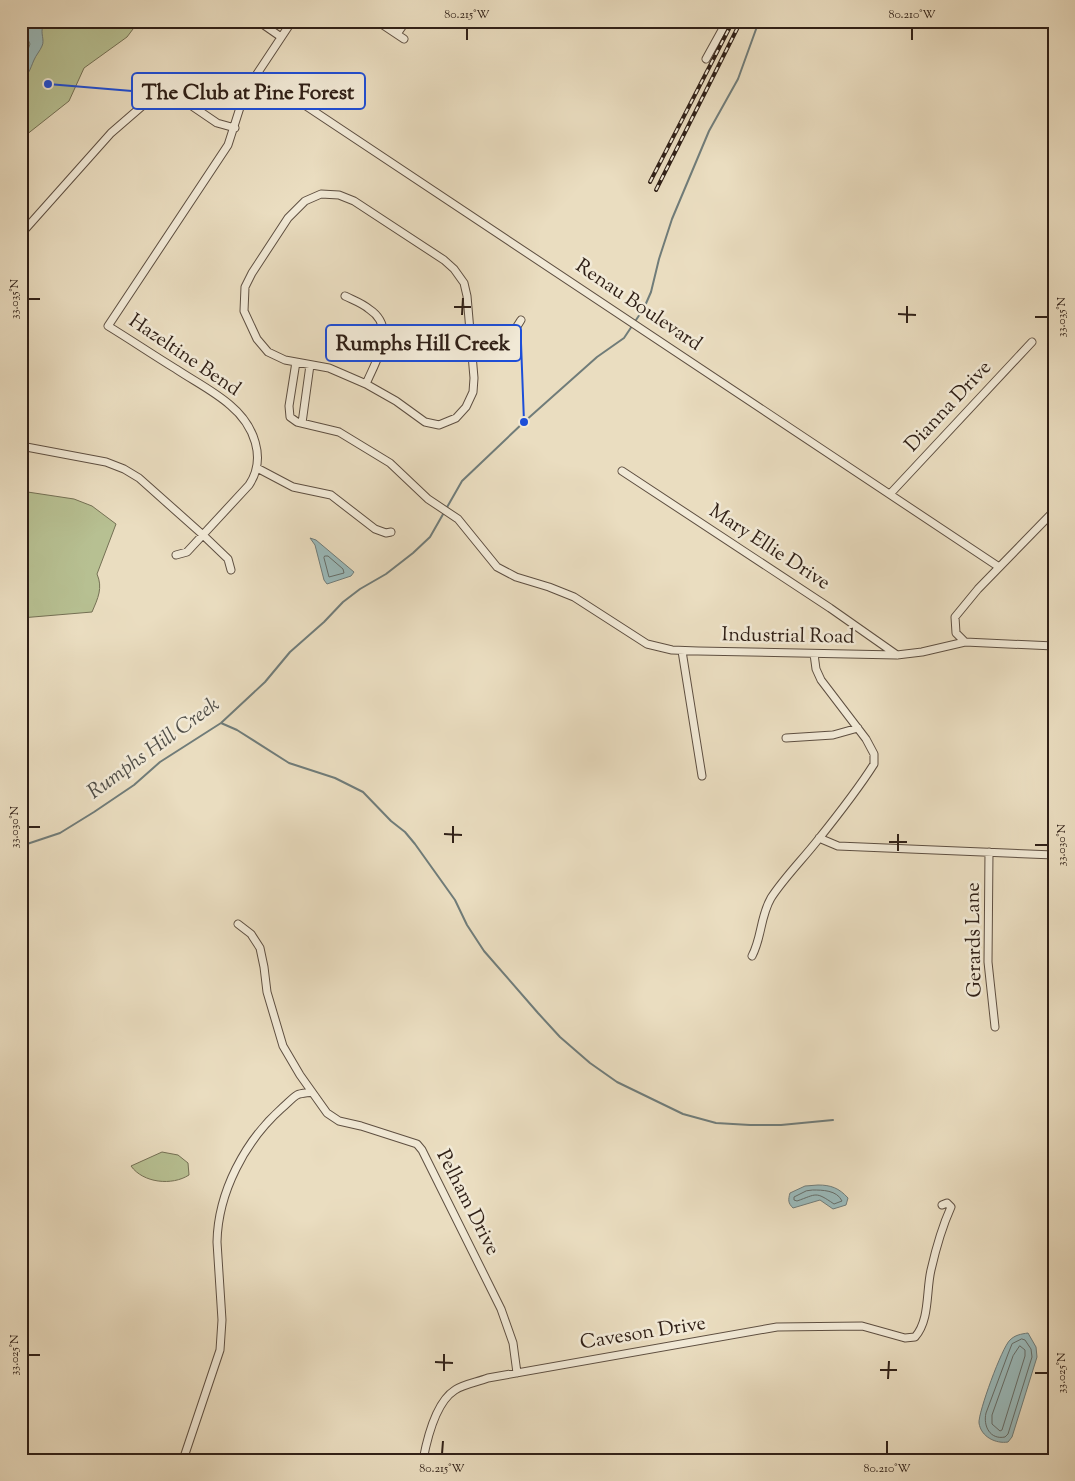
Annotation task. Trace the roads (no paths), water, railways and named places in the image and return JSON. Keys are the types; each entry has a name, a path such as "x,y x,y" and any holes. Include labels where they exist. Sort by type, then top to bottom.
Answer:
{"street":[{"path":"258,21 281,37"},
{"name":"Hazeltine Bend","path":"257,468 258,453 255,440 249,427 231,405 108,326 228,145 235,128 243,97 292,21"},
{"path":"377,21 400,36 406,21"},
{"path":"706,59 727,21"},
{"name":"Renau Boulevard","path":"258,74 626,317 999,567"},
{"path":"21,234 111,133 156,94 170,91 217,123 235,128"},
{"path":"321,194 339,195 354,201 444,260 454,269 464,283 467,296 474,378 473,392 466,407 456,418 439,425 425,422 396,401 366,384 329,368 285,360 268,352 257,339 244,311 245,288 252,273 288,218 305,201 321,194"},
{"path":"345,296 370,309 379,318 384,329 384,342 366,384"},
{"path":"472,349 501,346 507,342 521,320"},
{"name":"Dianna Drive","path":"890,494 1032,342"},
{"path":"296,362 289,413 290,417 302,423 310,365"},
{"name":"Industrial Road","path":"302,423 339,432 390,463 428,498 458,519 497,567 516,577 574,597 647,644 682,651 897,655 922,652 965,642 1054,646"},
{"path":"21,446 106,462 124,469 139,478 203,535 228,559 231,570"},
{"path":"176,555 187,552 249,486 257,468 293,486 331,495 375,529 386,533 391,532"},
{"name":"Mary Ellie Drive","path":"622,470 897,655"},
{"path":"965,642 956,633 956,617 966,601 1054,510"},
{"path":"682,651 702,776"},
{"path":"752,956 758,945 761,925 770,901 791,871 835,820 874,764 872,750 858,728 821,680 816,669 814,654"},
{"path":"786,738 833,735 858,728"},
{"path":"819,838 838,846 1054,855"},
{"name":"Gerards Lane","path":"989,852 988,962 995,1027"},
{"name":"Pelham Drive","path":"238,924 251,934 260,948 267,992 283,1046 312,1092 332,1117 347,1124 361,1126 418,1144 422,1150 502,1309 513,1343 517,1373"},
{"path":"183,1460 220,1350 222,1320 218,1231 223,1202 246,1149 271,1118 298,1095 312,1092"},
{"name":"Caveson Drive","path":"423,1460 440,1407 455,1390 488,1378 777,1327 862,1326 905,1338 915,1337 922,1328 932,1264 951,1207 947,1203 942,1205"}],"water":[{"path":"21,21 35,21 43,26 43,44 29,72 21,81 21,76 26,69 25,60 30,44 26,35 21,33"},
{"path":"310,538 316,540 354,572 351,576 327,584 324,580 315,545"},
{"path":"805,1186 831,1186 838,1189 848,1198 846,1205 833,1209 820,1200 793,1208 791,1206 789,1201 790,1193"},
{"path":"1028,1333 1036,1347 1037,1357 1012,1437 1008,1442 994,1441 986,1436 979,1423 986,1394 1006,1345 1014,1337"}],"waterway":[{"name":"Rumphs Hill Creek","path":"21,846 60,833 134,785 160,762 221,723 265,682 290,652 324,622 343,602 360,589 386,574 430,537 462,481 524,422 597,357 624,338 644,308 651,292 672,219 709,131 738,79 759,21"},
{"path":"221,723 237,730 289,763 335,778 363,792 415,844 455,900 467,925 484,951 538,1013 560,1037 590,1063 617,1082 683,1114 716,1123 781,1125 833,1120"}],"railway":[{"path":"650,182 733,21"},
{"path":"656,190 741,21"}],"place":[{"name":"The Club at Pine Forest","path":"48,84"},
{"name":"Rumphs Hill Creek","path":"524,422"}]}
